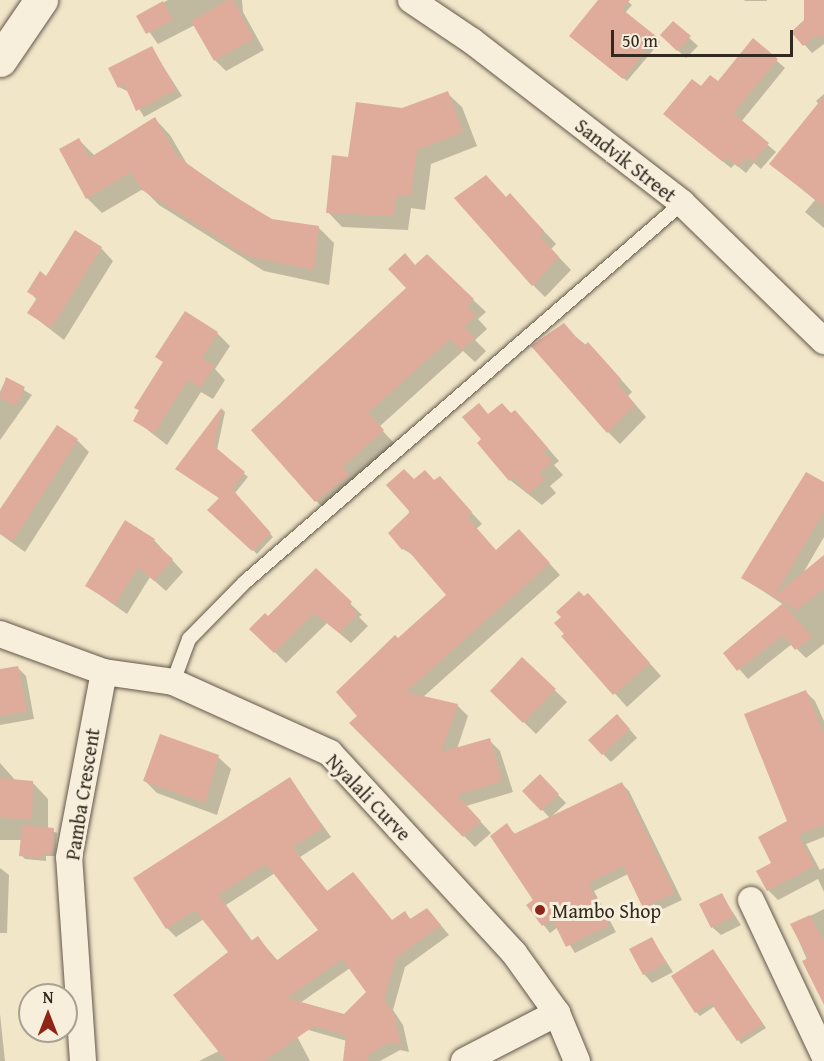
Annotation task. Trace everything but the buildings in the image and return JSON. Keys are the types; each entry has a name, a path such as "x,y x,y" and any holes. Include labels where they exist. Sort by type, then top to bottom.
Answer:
{"street":[{"path":"0,60 41,0"},
{"name":"Sandvik Street","path":"424,4 682,203 824,341"},
{"name":"Nyalali Curve","path":"0,634 104,672 173,682 330,753 514,953 557,1013 577,1061"},
{"name":"Pamba Crescent","path":"83,1061 69,857 104,672"},
{"path":"751,900 824,1055"},
{"path":"464,1061 557,1013"}],"lane":[{"path":"173,682 189,639 245,582 682,203"}],"place":[{"name":"Mambo Shop","path":"540,910"}]}
